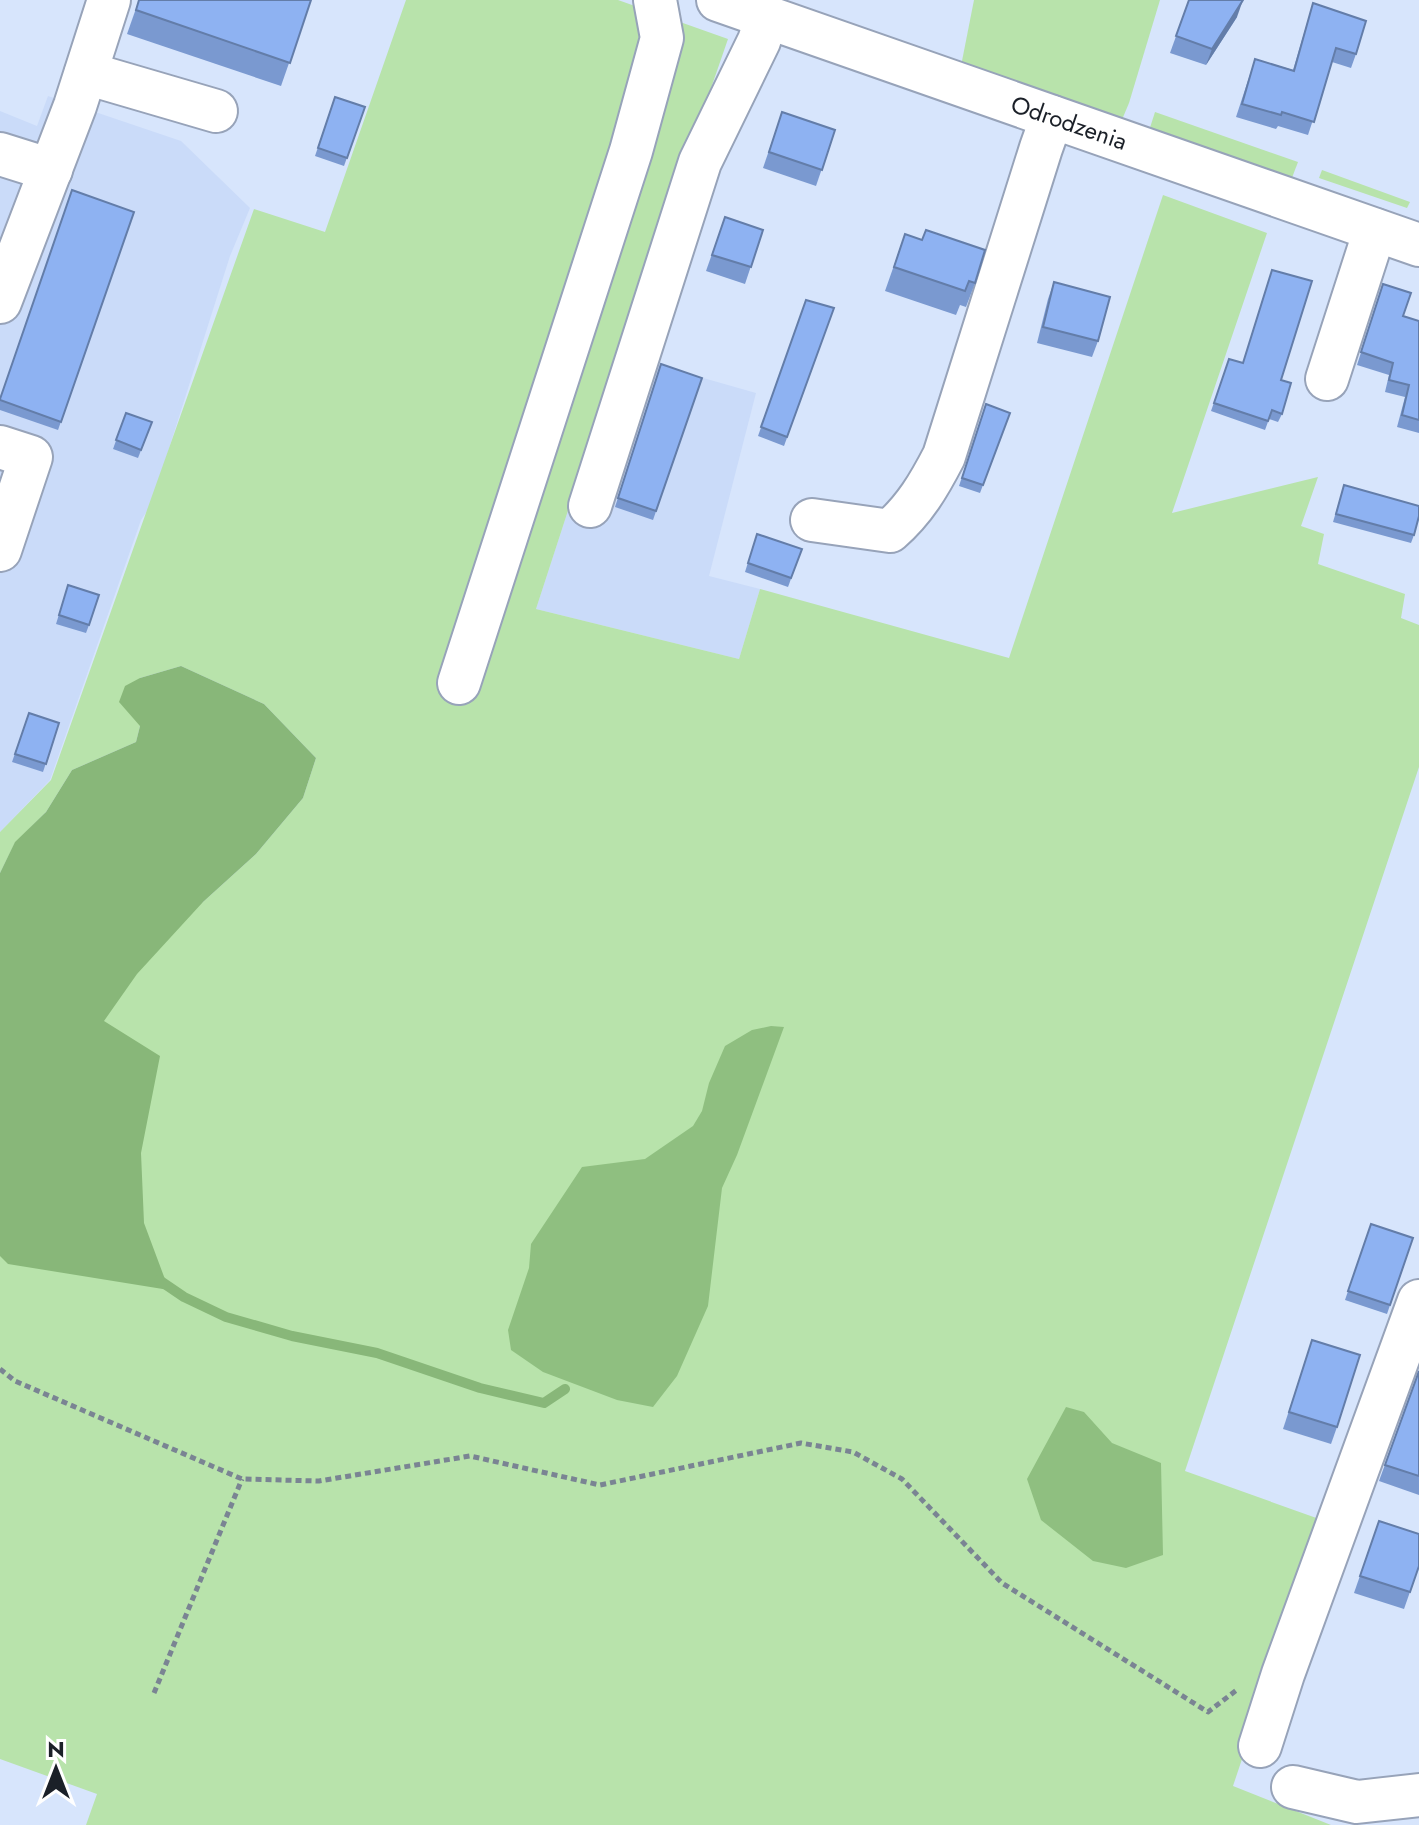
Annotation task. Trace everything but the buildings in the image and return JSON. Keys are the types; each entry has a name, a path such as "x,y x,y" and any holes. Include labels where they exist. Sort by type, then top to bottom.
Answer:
{"street":[{"path":"0,302 51,170 109,0"},
{"path":"459,683 631,151 662,38 655,0"},
{"name":"Odrodzenia","path":"718,0 1419,245"},
{"path":"590,506 700,162 759,41 767,17"},
{"path":"86,73 216,111"},
{"path":"812,520 890,531 908,516 930,483 944,456 1052,117"},
{"path":"0,154 51,170"},
{"path":"1327,379 1375,230"},
{"path":"0,447 31,457 0,550"},
{"path":"1260,1746 1283,1674 1419,1301"},
{"path":"1293,1787 1357,1802 1417,1795"}],"path":[{"path":"0,1369 15,1381 242,1479 319,1481 470,1456 600,1485 801,1443 853,1452 902,1479 1002,1583 1208,1712 1252,1677 1283,1674"},
{"path":"154,1693 242,1479"}],"shaded area":[{"path":"406,0 618,0 728,39 619,354 536,609 739,659 760,589 1009,658 1163,195 1267,233 1172,513 1318,477 1301,526 1324,534 1318,564 1405,594 1401,618 1419,625 1419,767 1185,1471 1322,1520 1233,1786 1331,1825 86,1825 97,1794 0,1759 0,961 203,902 256,854 303,798 316,758 264,704 181,666 140,678 140,726 136,742 72,770 46,812 15,843 0,873 0,832 51,780 254,209 325,232"},
{"path":"974,0 1160,0 1121,122 961,66"},
{"path":"48,96 181,141 250,208 230,256 151,505 141,520 50,780 0,832 0,111 37,126"},
{"path":"1155,112 1298,162 1290,183 1148,134"},
{"path":"1322,170 1410,202 1407,208 1319,178"},
{"path":"619,354 756,393 709,576 760,589 739,659 536,609"},
{"path":"181,666 264,704 316,758 303,798 256,854 203,902 137,974 104,1021 160,1056 141,1153 144,1223 169,1290 8,1264 0,1256 0,873 15,842 46,812 72,770 136,742 140,726 119,702 125,686 140,678"},
{"path":"784,1027 722,1188 708,1306 677,1376 653,1407 617,1400 543,1372 511,1350 508,1330 529,1268 531,1244 582,1167 645,1159 693,1126 702,1111 709,1083 725,1046 752,1030"},
{"path":"1066,1407 1084,1412 1112,1443 1161,1463 1163,1555 1126,1568 1093,1561 1041,1520 1027,1479"}],"waterway":[{"path":"159,1280 184,1297 226,1317 292,1336 377,1353 480,1388 544,1403 565,1389"}]}
